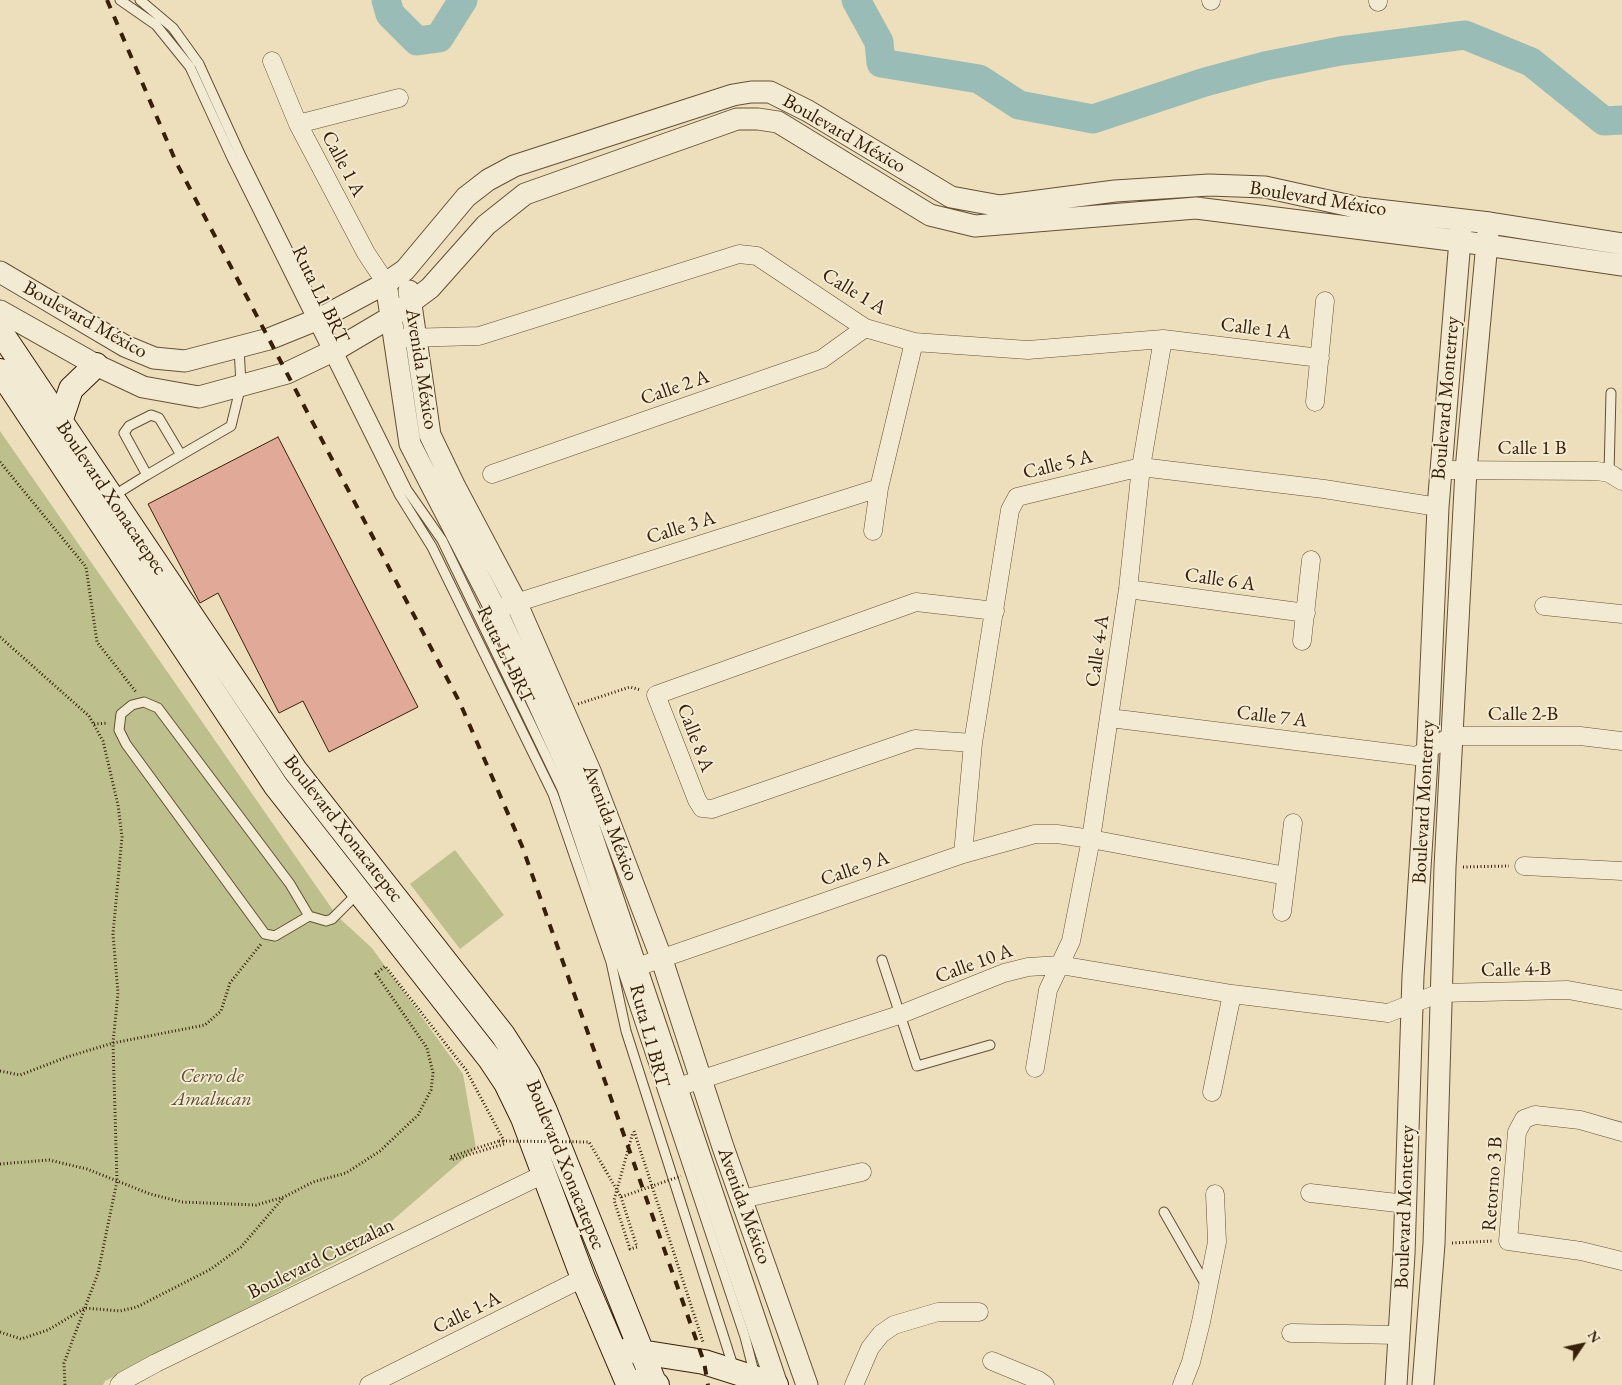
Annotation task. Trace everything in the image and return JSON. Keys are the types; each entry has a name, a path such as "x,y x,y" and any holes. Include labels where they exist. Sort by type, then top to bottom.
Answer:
{"main road":[{"name":"Boulevard Xonacatepec","path":"0,331 295,770 504,1035 528,1074 545,1111 655,1385"},
{"path":"60,422 71,389 96,365"},
{"name":"Boulevard Xonacatepec","path":"0,371 276,786 490,1059 506,1083 523,1118 583,1278 614,1349 625,1384"},
{"path":"614,1349 640,1351 710,1364 757,1382"},
{"path":"625,1384 655,1385"}],"street":[{"name":"Calle 1 A","path":"272,61 298,124 366,253 386,283"},
{"name":"Boulevard México","path":"0,272 125,346 154,358 185,361 269,339 317,319 386,283 405,270 466,197 488,180 514,166 733,95 751,92 770,92 808,112 951,197 1000,206 1115,191 1218,186 1264,187 1460,230 1486,246 1622,265"},
{"path":"298,124 399,98"},
{"name":"Boulevard México","path":"0,311 96,365 143,387 199,397 287,373 333,350 391,317 411,304 430,288 486,225 525,194 737,119 758,119 778,122 930,215 974,226 1196,208 1460,230 1490,223 1622,244"},
{"name":"Boulevard Monterrey","path":"1423,1385 1434,1244 1445,867 1466,470 1486,246 1490,223"},
{"name":"Boulevard Monterrey","path":"1396,1385 1406,1204 1412,1003 1427,750 1440,470 1460,230"},
{"name":"Calle 1 A","path":"395,339 416,336 453,338 478,336 739,254 758,256 866,328 914,342 1028,350 1163,339 1320,358"},
{"name":"Avenida México","path":"405,270 430,435 455,487 516,602 590,771 662,960 700,1079 807,1385"},
{"name":"Avenida México","path":"386,283 410,444 496,610 572,777 678,1087 757,1382"},
{"path":"1315,402 1325,301"},
{"name":"Calle 2 A","path":"492,474 822,359 866,328"},
{"name":"Calle 4-A","path":"1035,1068 1048,990 1071,941 1091,839 1128,589 1141,467 1163,339"},
{"path":"873,531 879,488 914,342"},
{"name":"Calle 5 A","path":"962,854 973,743 1010,510 1017,497 1141,467 1324,489 1438,507"},
{"name":"Calle 1 B","path":"1440,470 1616,477"},
{"name":"Calle 3 A","path":"496,610 516,602 879,488"},
{"path":"1302,641 1311,560"},
{"name":"Calle 6 A","path":"1128,589 1306,613"},
{"name":"Calle 8 A","path":"973,743 914,739 712,809 702,808 697,800 656,695 916,602 995,611"},
{"path":"1544,606 1622,614"},
{"name":"Calle 7 A","path":"1110,718 1416,756 1427,750"},
{"name":"Calle 2-B","path":"1427,750 1452,736 1580,736 1622,741"},
{"path":"1282,912 1293,823"},
{"name":"Calle 9 A","path":"637,967 662,960 962,854 1035,834 1057,834 1091,839 1286,876"},
{"path":"1524,866 1622,871"},
{"name":"Calle 10 A","path":"678,1087 899,1014 1004,973 1028,967 1060,965 1232,994 1388,1013 1412,1003"},
{"name":"Calle 4-B","path":"1412,1003 1440,993 1568,990 1622,1000"},
{"path":"1212,1092 1232,994"},
{"name":"Retorno 3 B","path":"1622,1132 1580,1120 1535,1115 1524,1119 1517,1132 1508,1240 1581,1251 1622,1261"},
{"path":"742,1199 862,1172"},
{"name":"Boulevard Cuetzalan","path":"119,1385 123,1380 156,1362 544,1174"},
{"path":"1310,1193 1406,1204"},
{"path":"1182,1385 1191,1362 1217,1242 1215,1194"},
{"name":"Calle 1-A","path":"369,1385 583,1278"},
{"path":"854,1385 870,1348 881,1334 894,1325 938,1312 979,1312"},
{"path":"1291,1333 1399,1335"},
{"path":"992,1360 1038,1380 1045,1385"}],"lane":[{"name":"Ruta L1 BRT","path":"120,0 156,25 184,57 317,319 407,490 442,540 562,789 745,1337 757,1382"},
{"name":"Ruta L1 BRT","path":"140,0 163,17 191,51 299,283"},
{"path":"110,497 232,426 241,385 239,347"},
{"name":"Ruta L1 BRT","path":"333,350 399,494 432,547 553,794 611,962 626,1031 757,1382"},
{"path":"1610,394 1616,477"},
{"path":"147,474 124,433 129,426 151,415 159,418 181,455"},
{"path":"309,916 275,936 265,934 126,744 119,730 121,714 132,705 144,702 158,708 290,884 309,916 326,921 332,919 359,892"},
{"path":"882,960 917,1066 990,1045"},
{"path":"1164,1212 1208,1289"}],"path":[{"path":"0,462 86,567 97,642 144,702"},
{"path":"0,637 89,716 103,742 118,805 122,838 113,934 118,993 113,1043 117,1181 98,1273 64,1363 65,1385"},
{"path":"563,708 630,687 656,695"},
{"path":"1445,867 1524,866"},
{"path":"0,1071 20,1075 67,1057 113,1043 205,1025 222,1011 230,984 263,942 265,934"},
{"path":"0,1164 49,1160 87,1169 150,1194 182,1202 256,1206 284,1196 313,1182 346,1173 380,1151 418,1115 431,1090 433,1073 427,1048 376,974 385,966 466,1070 503,1138 504,1144 451,1160 450,1157 499,1142 589,1142 622,1199 637,1247 630,1249 614,1200 634,1132 710,1364"},
{"path":"622,1199 681,1176"},
{"path":"0,1332 21,1340 48,1330 85,1308 120,1311 137,1306 211,1269 241,1247 284,1196"},
{"path":"1434,1244 1508,1240"}],"green space":[{"name":"Cerro de Amalucan","path":"0,431 337,916 372,948 463,1074 476,1148 356,1252 105,1381 103,1385 0,1385"},
{"path":"455,850 504,915 460,949 410,884"}],"building":[{"path":"278,437 418,707 329,752 303,701 279,713 218,593 200,603 148,504"}],"waterway":[{"path":"386,0 390,14 417,41 439,38 463,0"},
{"path":"856,0 879,42 881,63 979,79 1019,105 1093,119 1205,82 1265,66 1340,51 1465,35 1531,62 1604,121 1622,120"}],"railway":[{"path":"107,0 176,162 460,703 522,846 704,1362 708,1385"}]}
